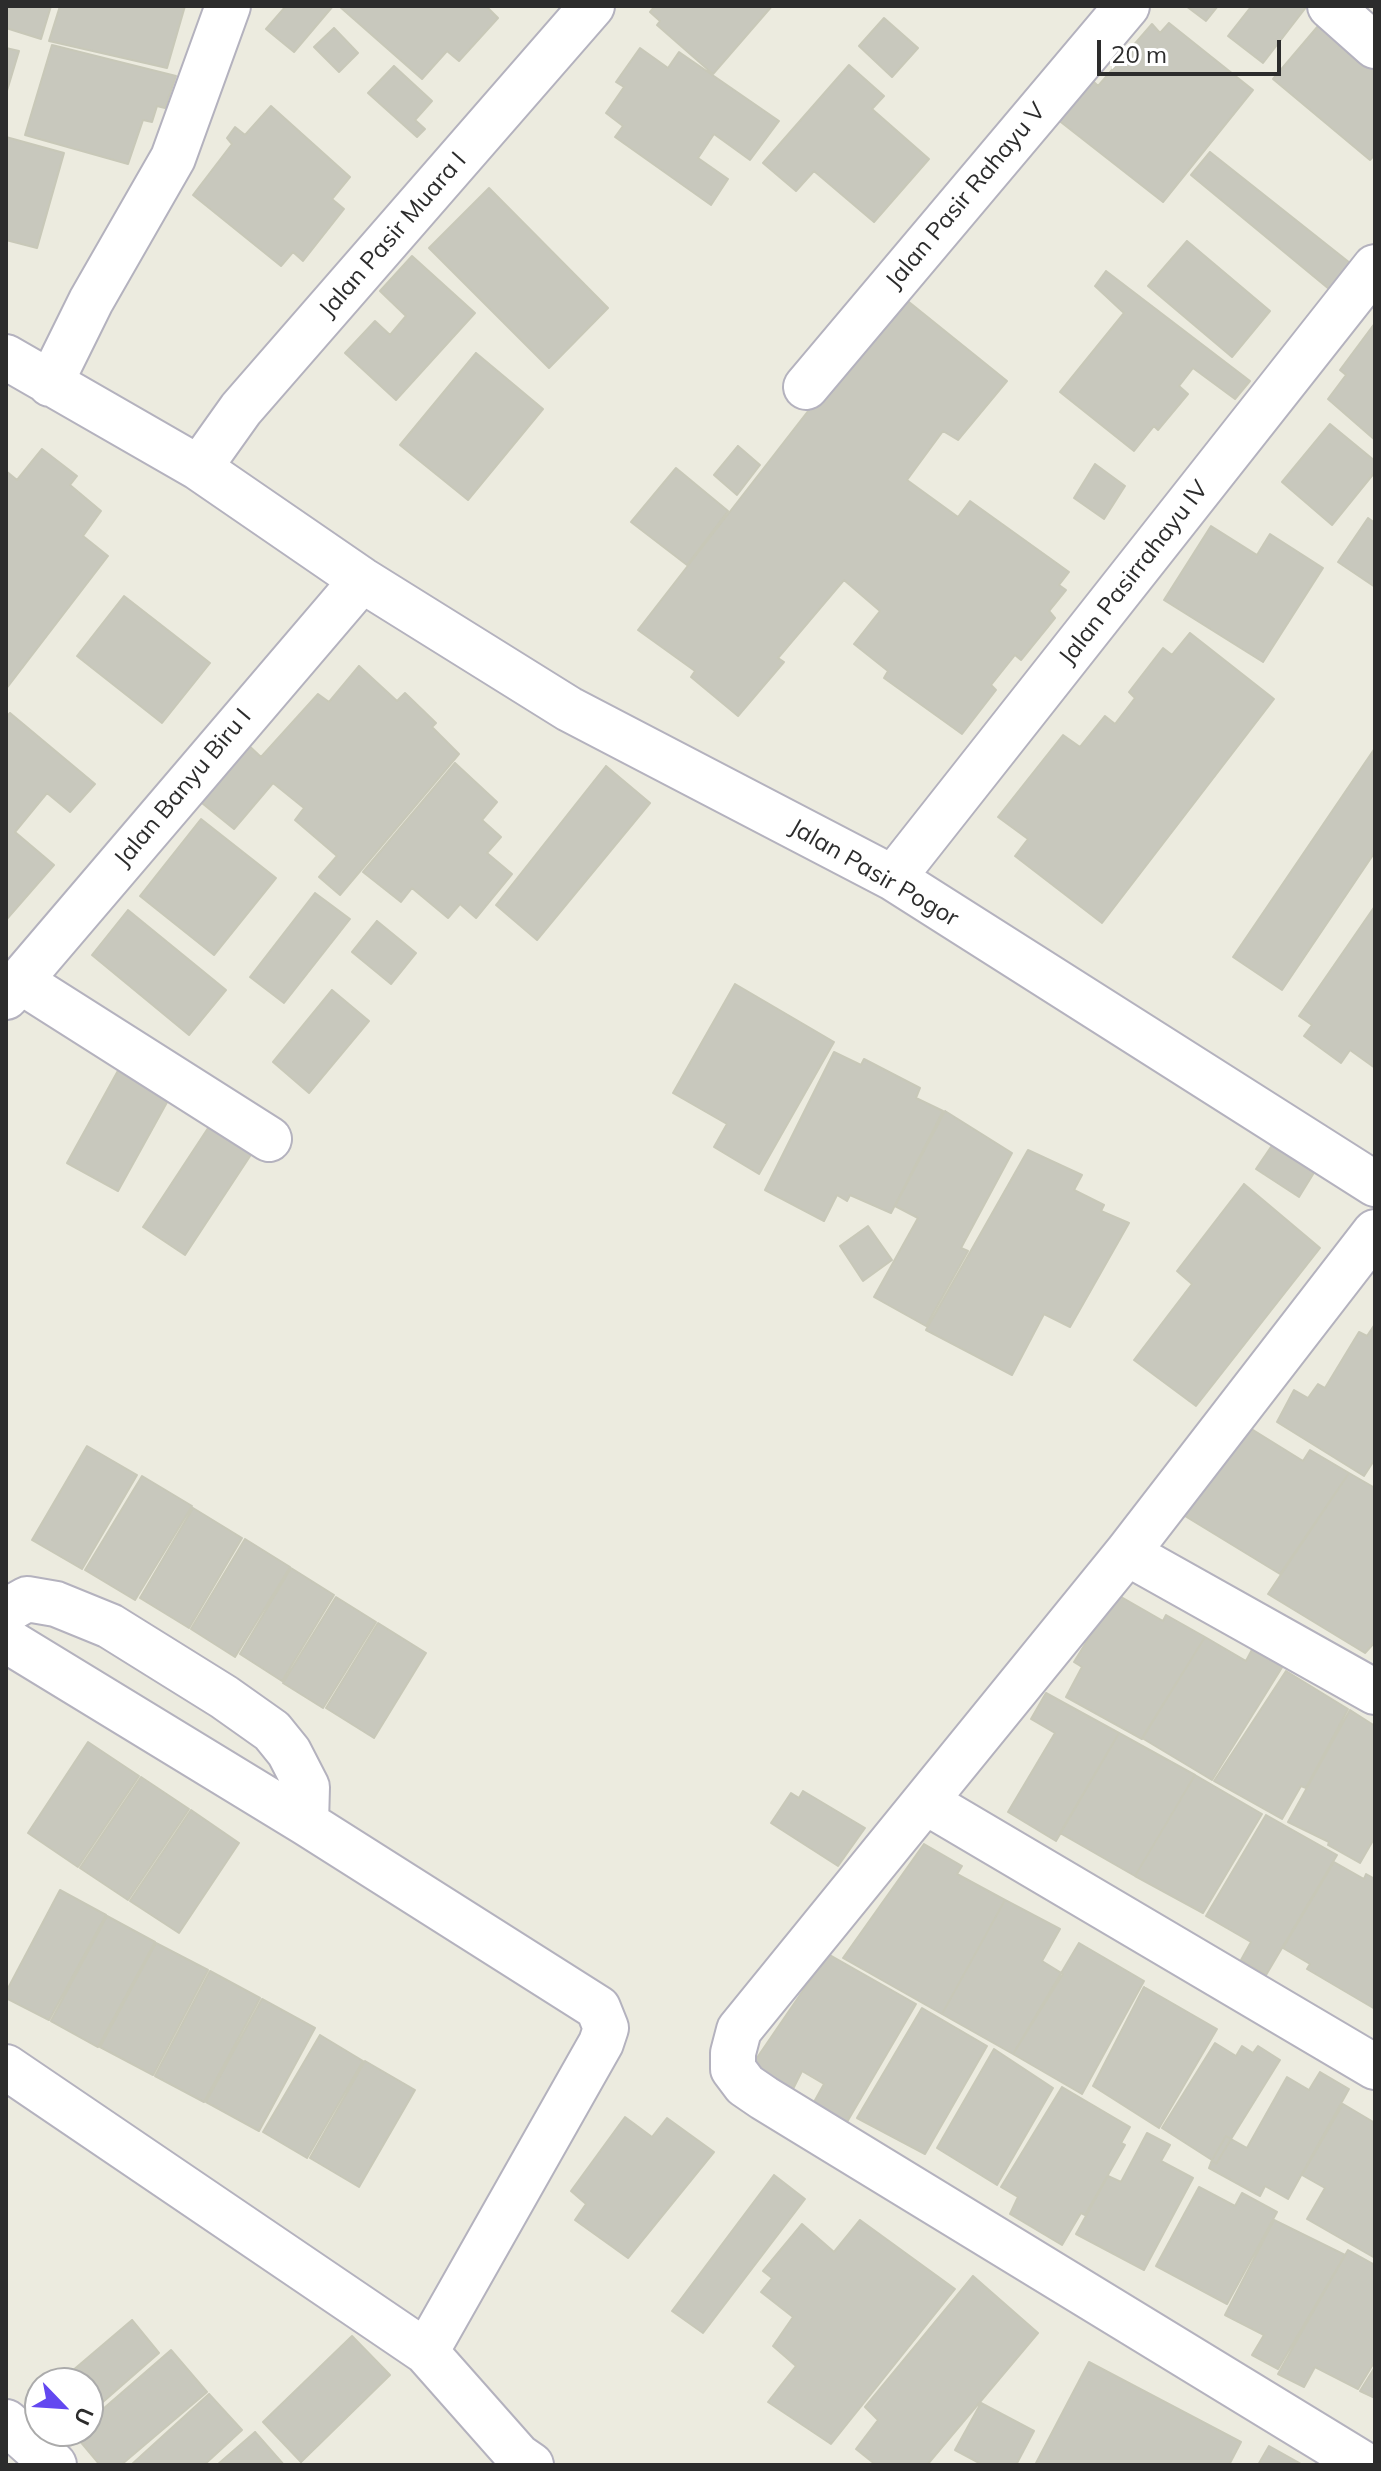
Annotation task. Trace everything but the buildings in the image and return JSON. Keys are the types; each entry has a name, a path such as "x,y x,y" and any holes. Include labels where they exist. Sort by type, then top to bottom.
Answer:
{"street":[{"path":"50,384 91,301 173,158 228,6"},
{"name":"Jalan Pasir Muara I","path":"199,468 241,409 592,6"},
{"name":"Jalan Pasir Rahayu V","path":"806,387 1127,6"},
{"path":"1330,6 1375,46"},
{"name":"Jalan Pasirrahayu IV","path":"893,878 1375,267"},
{"name":"Jalan Pasir Pogor","path":"6,357 199,468 362,580 569,709 893,878 1375,1184"},
{"name":"Jalan Banyu Biru I","path":"13,989 362,580"},
{"path":"13,989 269,1139"},
{"path":"1365,2465 764,2098 745,2085 733,2069 739,2030 1127,1553 1375,1232"},
{"path":"1127,1553 1375,1692"},
{"path":"6,1611 27,1599 56,1604 110,1626 224,1697 272,1731 289,1752 307,1787 306,1823"},
{"path":"6,1640 306,1823 598,2008 606,2028 601,2043 426,2352"},
{"path":"926,1802 1375,2067"},
{"path":"6,2067 426,2352 518,2456 531,2465"},
{"path":"6,2422 54,2465"}]}
